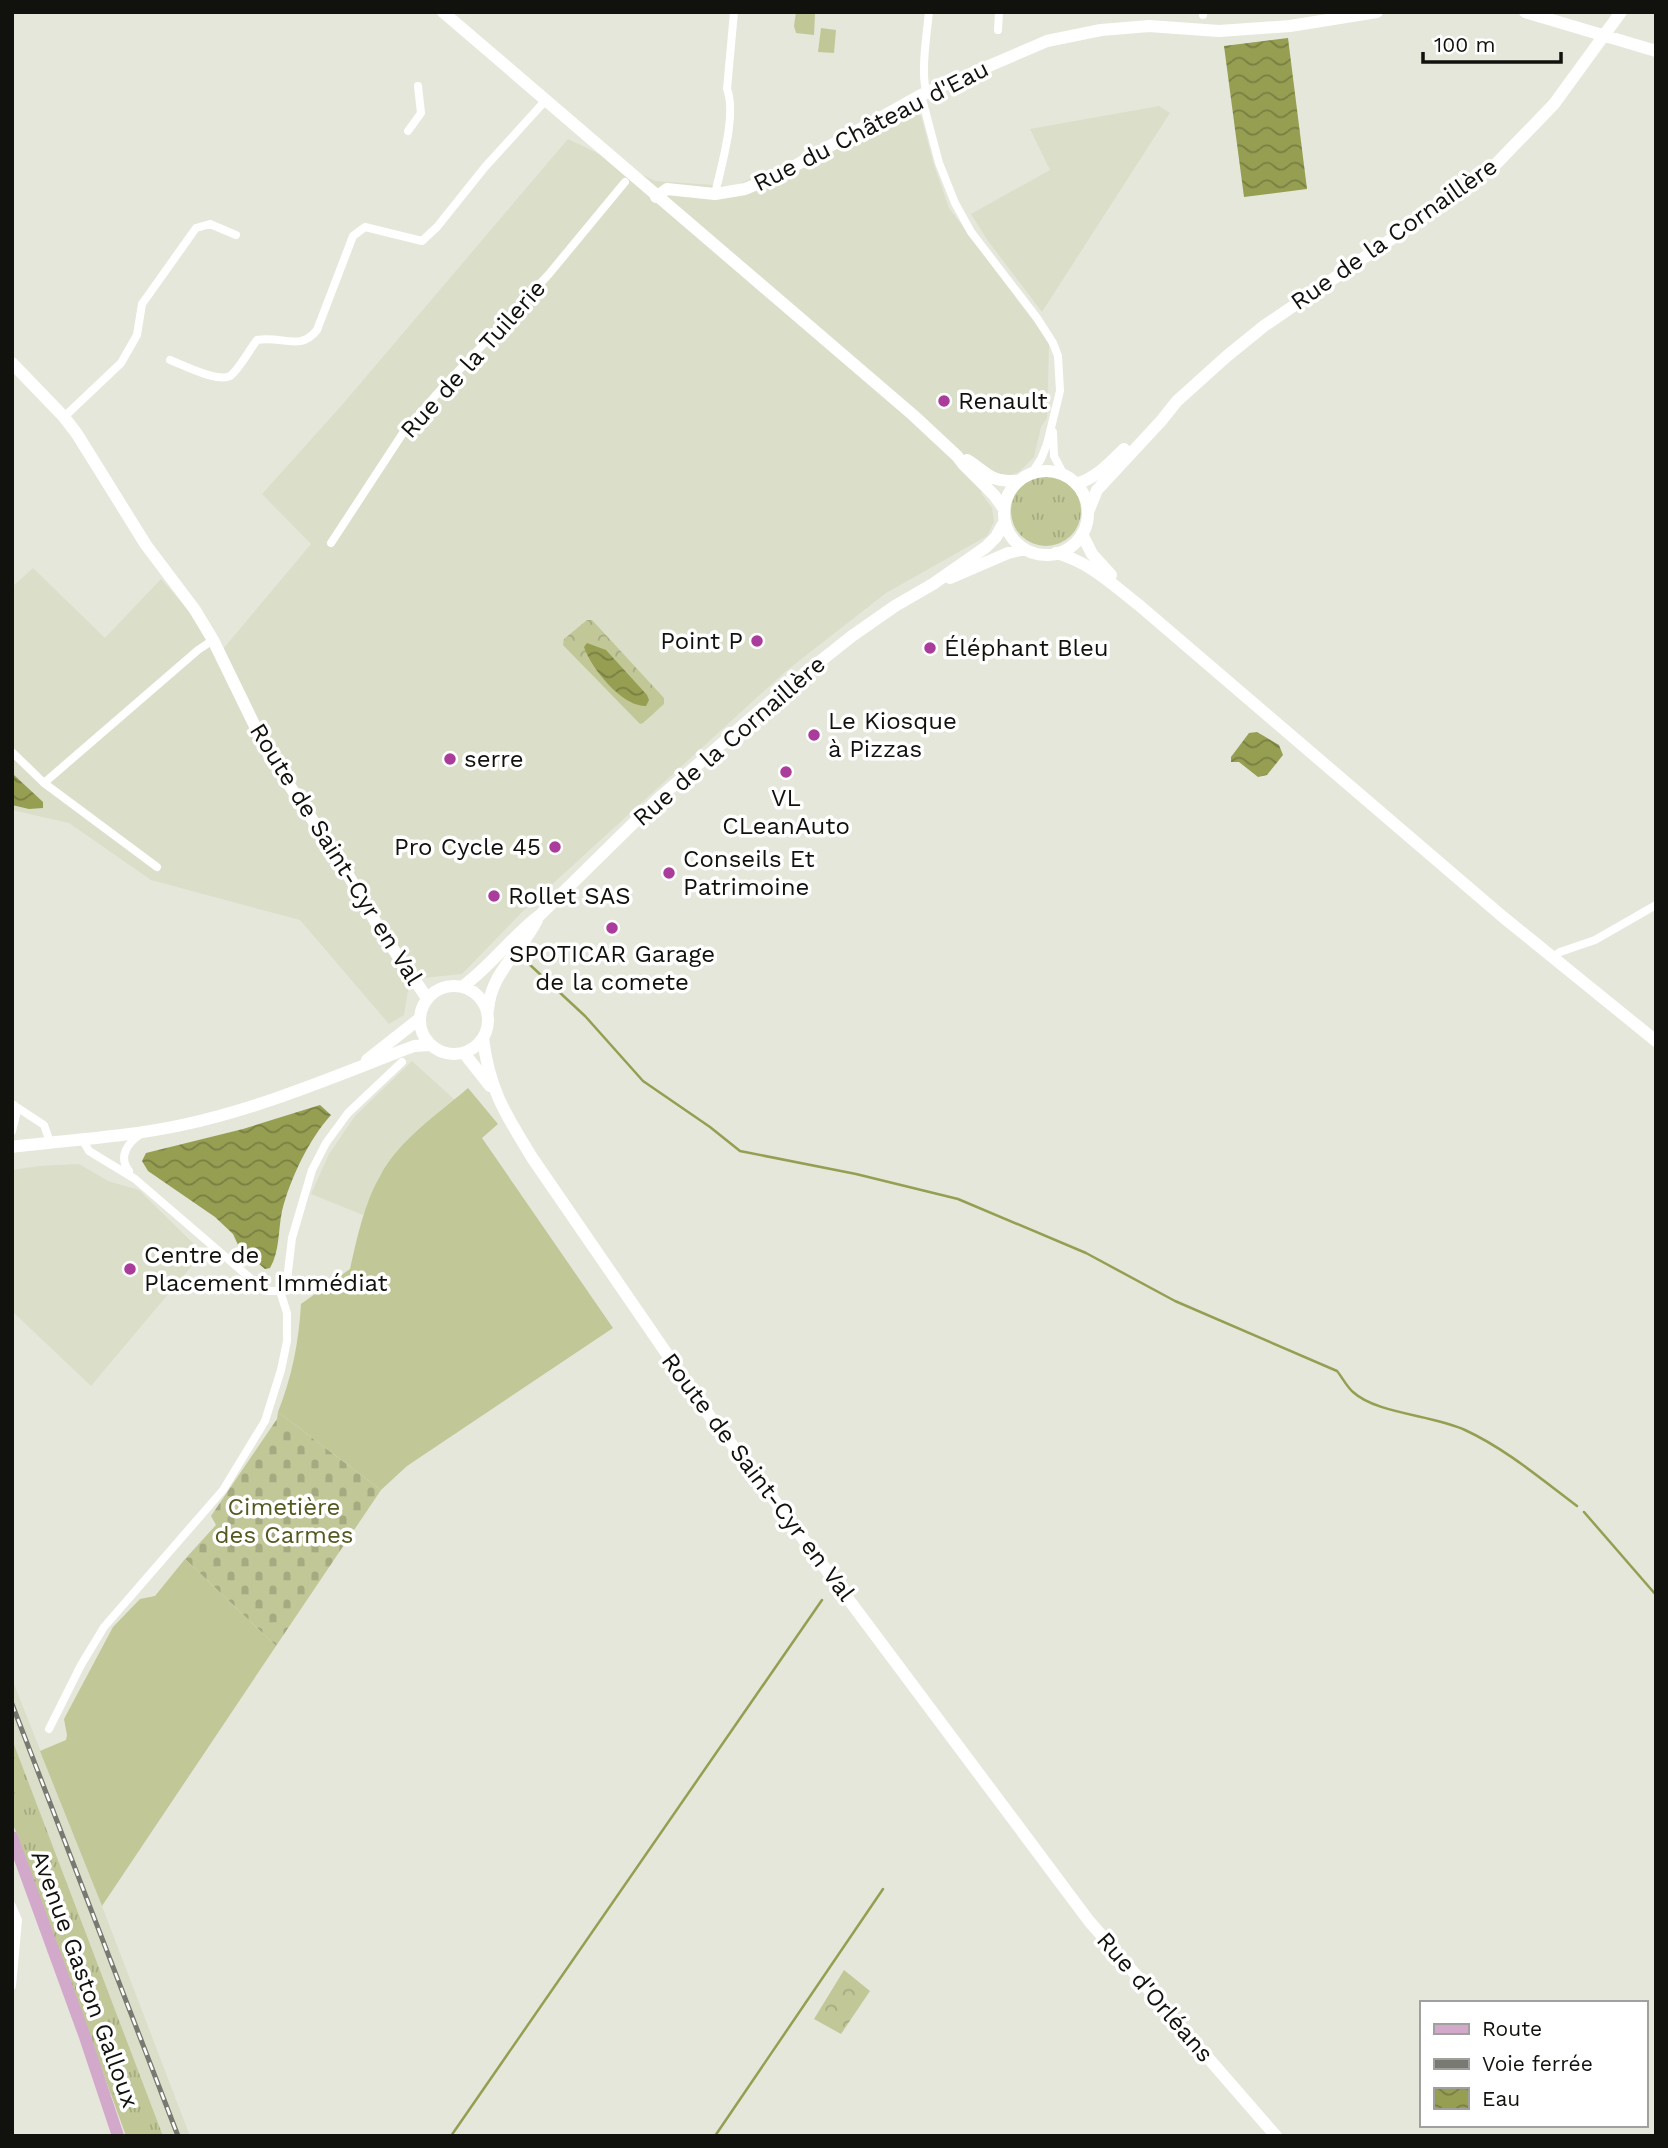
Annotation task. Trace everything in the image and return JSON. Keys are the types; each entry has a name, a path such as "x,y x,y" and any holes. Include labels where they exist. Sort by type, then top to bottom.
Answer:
{"main road":[{"name":"Rue du Château d'Eau","path":"656,197 667,189 715,194 745,190 780,174 924,94 1047,41 1101,30 1149,26 1219,31 1290,26 1377,12"},
{"path":"1525,12 1656,51"},
{"name":"Rue de la Cornaillère","path":"1088,512 1097,489 1173,405 1227,356 1264,326 1444,203 1497,163 1554,104 1622,12"},
{"path":"444,13 907,410 957,456 994,495 1005,515 1009,532 1025,549 1045,555 1066,549 1082,534 1088,512 1086,502 1076,484 1064,475 1052,472 1032,474 1019,481 1012,489 1005,515"},
{"name":"Route de Saint-Cyr en Val","path":"12,363 64,417 146,545 177,583 213,640 269,755 340,861 382,933 427,998"},
{"name":"Rue de la Cornaillère","path":"1076,484 1096,475 1110,464 1156,416 1173,405"},
{"path":"957,456 970,461 992,479 1019,481"},
{"name":"Rue de la Cornaillère","path":"462,987 481,973 523,927 540,915 658,799 779,694 852,636 986,547 996,537 1005,515"},
{"path":"1082,534 1091,554 1140,607"},
{"name":"Rue de la Cornaillère","path":"933,584 1008,553 1025,549"},
{"path":"1056,553 1071,557 1093,569 1140,607 1656,1041"},
{"name":"Rue de la Cornaillère","path":"488,1013 489,994 495,979 540,915"},
{"path":"443,987 462,987 479,996 488,1013 487,1030 471,1050 452,1055 440,1052 430,1045 420,1029 419,1019 427,998 443,987"},
{"path":"360,1065 419,1019"},
{"name":"Route de Saint-Cyr en Val","path":"483,1038 494,1091 533,1159 713,1421 751,1468 1038,1854"},
{"path":"12,1147 145,1132 222,1115 290,1094 414,1046 430,1045"},
{"name":"Route de Saint-Cyr en Val","path":"464,1053 494,1091"},
{"name":"Avenue Gaston Galloux","path":"12,1837 118,2136"},
{"name":"Rue d'Orléans","path":"1038,1854 1098,1931 1276,2136"}],"street":[{"path":"715,194 725,159 731,98 727,89 734,12"},
{"path":"929,12 924,94 939,163 955,203 971,232 1037,318 1058,356 1061,381 1054,415 1043,456 1032,474"},
{"path":"998,30 999,12"},
{"path":"408,131 421,113 418,86"},
{"path":"170,360 224,378 231,376 257,340 268,337 295,342 311,338 317,330 354,236 365,227 422,240 438,227 485,167 545,101"},
{"name":"Rue de la Tuilerie","path":"331,543 403,433 549,274 625,182"},
{"path":"64,417 121,363 137,335 140,312 146,298 196,228 210,224 236,235"},
{"path":"1054,415 1054,456 1064,475"},
{"path":"44,783 213,640"},
{"path":"12,752 44,783 157,867"},
{"path":"1553,957 1595,940 1656,905"},
{"path":"82,1139 89,1151 135,1179 257,1284 267,1291 281,1291 286,1288 292,1238 301,1203 326,1143 348,1113 401,1062"},
{"path":"12,1131 16,1115 13,1104"},
{"path":"13,1104 44,1125 50,1142"},
{"path":"135,1179 124,1165 123,1157 133,1139 145,1132"},
{"path":"49,1729 81,1665 104,1627 223,1490 265,1421 287,1341 288,1313 281,1291"},
{"path":"12,1906 18,1920 12,1986"}],"shaded area":[{"path":"1159,106 1170,113 1042,312 971,214 1050,170 1030,129"},
{"path":"908,107 921,116 949,208 1049,342 1047,418 1041,427 1034,457 1019,472 1005,477 996,476 981,493 992,508 994,522 987,536 886,593 786,671 525,909 462,974 423,978 408,990 404,1015 389,1024 300,920 151,880 69,823 12,810 12,587 33,568 105,638 161,579 223,649 311,544 262,494 342,405 568,139 655,181 727,186 739,184"},
{"path":"412,1061 455,1100 395,1155 380,1175 363,1215 311,1194 329,1154 355,1116"},
{"path":"79,1164 108,1181 139,1190 198,1248 206,1249 91,1386 12,1311 12,1170"},
{"path":"12,1679 190,2136 163,2136 12,1739"}],"green space":[{"path":"796,12 815,14 814,35 796,33"},
{"path":"821,28 836,30 834,53 818,52"},
{"path":"1046,476 1071,486 1081,511 1071,536 1046,546 1021,536 1011,511 1021,486"},
{"path":"587,620 592,620 664,698 664,704 643,723 640,724 563,645 564,639"},
{"path":"468,1088 498,1124 482,1138 613,1328 407,1466 381,1490 278,1412 294,1359 301,1304 350,1269 365,1210 388,1163 420,1128"},
{"name":"Cimetière des Carmes","path":"278,1412 381,1490 276,1646 185,1559 216,1525 211,1516 277,1419"},
{"path":"185,1559 276,1646 102,1906 40,1751 66,1740 64,1719 113,1627 140,1599 155,1596"},
{"path":"12,1739 163,2136 126,2136 12,1821"},
{"path":"844,1970 870,1991 841,2034 814,2019"}],"water":[{"path":"1288,38 1307,189 1244,197 1224,46"},
{"path":"587,643 606,650 647,695 649,700 646,706 627,700 609,685 588,656 584,647"},
{"path":"1257,732 1279,745 1283,755 1267,775 1258,777 1239,762 1231,762 1231,757 1249,733"},
{"path":"14,775 43,802 43,808 29,809 12,805"},
{"path":"320,1105 331,1115 308,1147 290,1186 282,1211 276,1255 270,1268 265,1269 239,1247 233,1234 215,1217 148,1171 142,1161 146,1153 243,1129"}],"waterway":[{"path":"528,963 585,1016 643,1081 740,1151 856,1174 958,1199 1086,1253 1175,1301 1337,1371 1351,1390 1363,1399 1391,1410 1465,1430 1495,1446 1577,1506"},
{"path":"1584,1512 1656,1595"},
{"path":"451,2136 822,1600"},
{"path":"715,2136 883,1889"}],"railway":[{"path":"12,1704 178,2136"}],"place":[{"name":"Renault","path":"944,401"},
{"name":"Point P","path":"757,641"},
{"name":"Éléphant Bleu","path":"930,648"},
{"name":"Le Kiosque à Pizzas","path":"814,735"},
{"name":"serre","path":"450,759"},
{"name":"VL CLeanAuto","path":"786,772"},
{"name":"Pro Cycle 45","path":"555,847"},
{"name":"Conseils Et Patrimoine","path":"669,873"},
{"name":"Rollet SAS","path":"494,896"},
{"name":"SPOTICAR Garage de la comete","path":"612,928"},
{"name":"Centre de Placement Immédiat","path":"130,1269"}]}
